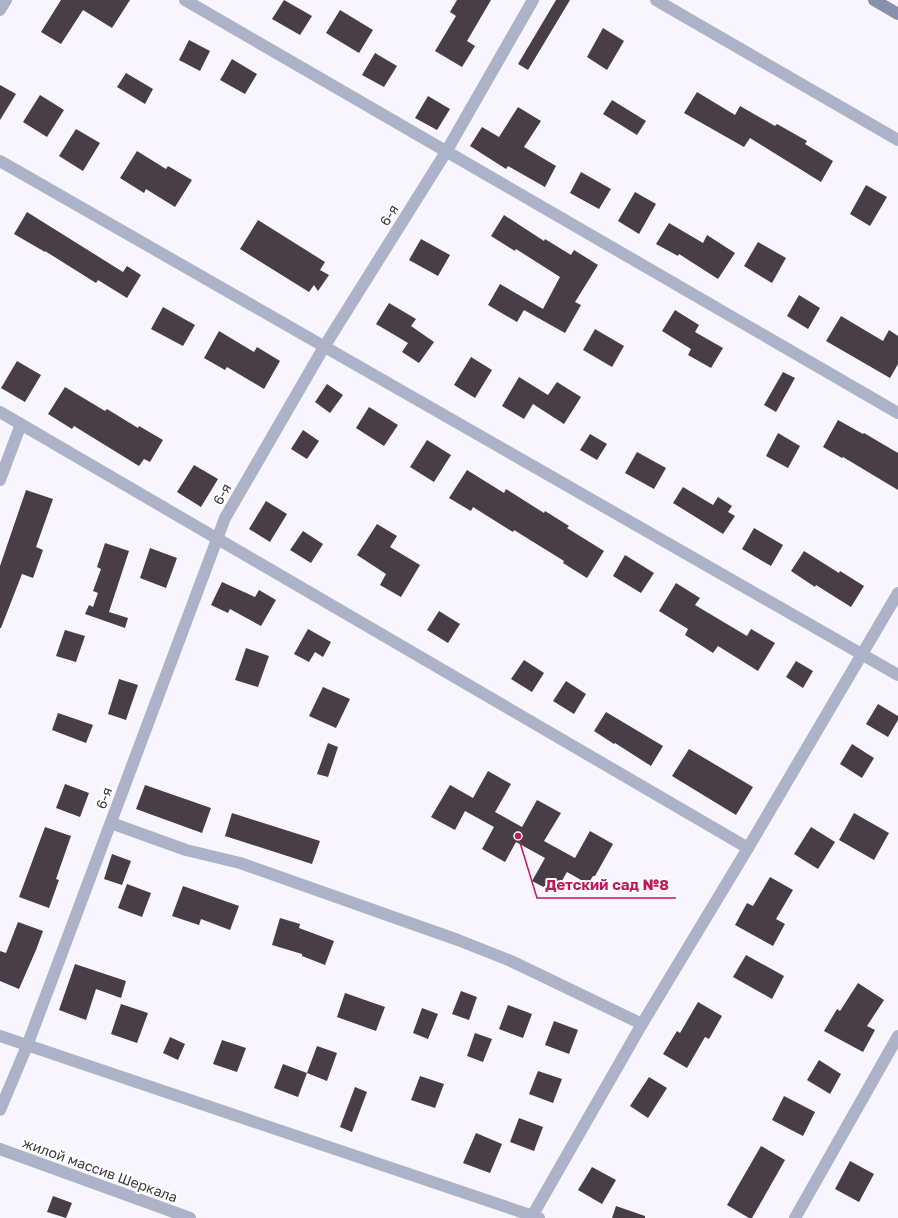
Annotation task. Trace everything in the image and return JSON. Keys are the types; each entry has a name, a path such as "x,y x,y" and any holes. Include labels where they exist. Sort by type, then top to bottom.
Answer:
{"main road":[{"path":"874,0 898,14"}],"street":[{"path":"0,10 6,0"},
{"path":"185,0 898,413"},
{"name":"6-я","path":"0,1110 27,1046 225,518 324,346 446,152 533,0"},
{"path":"656,0 898,140"},
{"path":"0,161 898,675"},
{"path":"0,412 748,848"},
{"path":"0,480 21,424"},
{"path":"0,1036 534,1217 642,1024 748,848 898,592"},
{"path":"111,823 186,850 240,863 458,940 511,961 642,1024"},
{"path":"795,1218 898,1036"},
{"name":"жилой массив Шеркала","path":"0,1150 190,1218"}],"building":[{"path":"61,0 130,0 112,28 83,10 61,44 41,32"},
{"path":"284,0 312,16 300,35 272,19"},
{"path":"457,0 491,0 467,41 475,46 462,67 435,51 456,16 450,12"},
{"path":"556,0 570,0 528,70 518,64"},
{"path":"340,10 373,30 359,53 326,33"},
{"path":"603,28 624,41 607,70 587,57"},
{"path":"189,40 210,51 200,71 179,60"},
{"path":"375,53 397,66 384,87 362,75"},
{"path":"232,59 257,74 245,94 220,80"},
{"path":"126,73 153,89 145,104 117,87"},
{"path":"0,85 16,94 0,120"},
{"path":"697,92 735,115 740,106 775,126 777,124 807,141 805,144 833,161 821,182 750,138 744,147 684,113"},
{"path":"40,95 64,110 47,137 23,122"},
{"path":"428,96 450,109 437,130 415,118"},
{"path":"612,100 646,121 637,135 603,114"},
{"path":"518,107 541,121 524,147 556,166 545,187 508,166 506,169 470,146 482,127 499,137"},
{"path":"76,129 100,143 83,171 59,156"},
{"path":"137,151 166,169 168,166 192,180 175,207 146,189 144,193 120,178"},
{"path":"581,172 611,189 599,209 570,193"},
{"path":"866,185 887,197 870,226 850,214"},
{"path":"635,192 656,204 639,234 618,221"},
{"path":"27,212 123,272 127,266 141,275 127,298 98,280 96,283 45,251 14,234"},
{"path":"504,215 544,241 545,239 571,255 574,250 598,265 575,302 581,305 565,333 524,310 517,322 488,305 500,284 543,309 560,277 516,249 515,251 491,236"},
{"path":"258,220 325,262 320,270 329,275 318,291 314,285 309,292 240,249"},
{"path":"669,223 703,243 707,235 735,253 718,279 679,254 678,256 656,244"},
{"path":"421,239 450,255 438,276 409,260"},
{"path":"758,242 786,258 772,283 744,266"},
{"path":"799,295 820,308 808,329 787,316"},
{"path":"389,303 416,319 411,326 434,342 419,363 402,352 408,343 376,324"},
{"path":"163,307 195,325 183,346 151,329"},
{"path":"675,310 699,325 695,332 723,348 711,368 688,355 691,349 662,331"},
{"path":"841,316 883,341 889,330 898,336 898,364 890,378 826,341"},
{"path":"595,329 624,346 612,367 583,350"},
{"path":"219,331 254,352 257,347 280,361 264,389 227,367 225,370 204,358"},
{"path":"471,357 492,370 475,398 454,385"},
{"path":"17,361 41,375 25,402 1,388"},
{"path":"783,372 795,378 776,412 764,405"},
{"path":"519,377 548,395 557,382 581,397 564,424 533,404 524,419 502,406"},
{"path":"327,384 343,395 330,413 315,402"},
{"path":"65,387 105,411 107,409 138,428 139,426 163,440 150,462 144,459 139,466 74,426 72,429 48,414"},
{"path":"369,407 398,425 384,446 356,428"},
{"path":"838,420 898,453 898,490 843,457 842,458 823,447"},
{"path":"303,430 319,441 307,459 291,449"},
{"path":"778,433 800,446 788,468 766,456"},
{"path":"590,434 607,444 597,460 580,450"},
{"path":"427,440 451,455 434,482 410,467"},
{"path":"637,452 666,468 654,489 625,473"},
{"path":"194,465 218,479 201,507 177,492"},
{"path":"467,470 504,493 506,489 544,513 545,511 569,526 567,528 604,551 587,578 563,563 564,561 514,530 513,532 473,507 471,511 449,498"},
{"path":"683,487 713,505 718,497 732,506 728,512 735,516 723,534 673,503"},
{"path":"26,490 53,499 36,547 43,550 33,578 22,574 0,628 0,566"},
{"path":"266,501 287,514 270,542 249,529"},
{"path":"377,524 397,536 390,547 420,565 401,597 380,585 386,574 357,555"},
{"path":"754,528 783,545 771,566 742,549"},
{"path":"303,531 323,544 311,563 290,550"},
{"path":"105,543 129,551 109,612 128,618 125,628 85,614 89,605 93,607 98,593 93,591 101,569 97,567"},
{"path":"150,548 177,558 166,588 140,578"},
{"path":"804,551 839,573 840,571 864,586 851,607 816,585 815,587 791,571"},
{"path":"625,555 654,573 641,593 613,576"},
{"path":"222,582 255,597 259,590 276,600 261,626 230,609 228,613 211,605"},
{"path":"676,583 700,598 695,605 747,636 751,629 775,643 758,671 718,646 713,653 685,635 688,629 659,611"},
{"path":"439,611 460,624 448,643 427,630"},
{"path":"308,629 331,642 323,657 315,652 309,662 294,654"},
{"path":"65,630 85,636 76,662 56,656"},
{"path":"246,648 269,656 258,687 235,680"},
{"path":"524,660 544,673 532,692 511,679"},
{"path":"796,661 813,671 803,688 786,677"},
{"path":"119,679 138,685 126,720 108,714"},
{"path":"566,681 586,694 574,714 553,701"},
{"path":"323,687 350,699 336,728 309,716"},
{"path":"878,704 898,716 898,720 888,737 866,724"},
{"path":"606,712 663,746 651,766 594,731"},
{"path":"58,713 93,725 86,743 52,730"},
{"path":"328,743 338,747 328,777 317,774"},
{"path":"852,744 874,758 862,778 840,764"},
{"path":"689,749 753,787 736,815 672,776"},
{"path":"488,771 511,784 495,812 522,827 537,800 561,813 544,841 575,858 590,831 613,844 595,876 593,876 588,884 567,872 555,893 532,881 545,858 516,842 505,862 482,849 494,827 465,811 455,830 431,817 450,785 473,798"},
{"path":"65,784 89,793 80,817 56,808"},
{"path":"145,785 211,808 202,833 136,809"},
{"path":"232,813 320,841 312,864 225,836"},
{"path":"854,813 889,833 874,860 839,840"},
{"path":"45,827 71,836 56,879 59,880 49,908 19,897"},
{"path":"811,827 835,842 818,869 794,854"},
{"path":"112,854 131,861 122,885 104,879"},
{"path":"770,877 793,890 776,919 785,924 773,946 735,925 747,903 753,906"},
{"path":"127,884 151,893 142,917 118,908"},
{"path":"183,886 239,906 230,930 201,919 199,925 172,916"},
{"path":"280,918 300,924 299,928 334,941 325,965 302,956 302,954 272,945"},
{"path":"18,922 43,931 19,989 0,981 0,951 6,953"},
{"path":"746,955 784,976 772,999 733,977"},
{"path":"75,964 126,981 121,998 96,989 86,1020 59,1010"},
{"path":"858,983 884,1000 867,1026 875,1030 863,1052 824,1031 837,1009 840,1011"},
{"path":"461,991 477,997 469,1020 452,1014"},
{"path":"345,993 385,1007 376,1031 337,1017"},
{"path":"698,1002 722,1016 709,1039 705,1037 687,1068 663,1054 677,1031 680,1033"},
{"path":"121,1004 148,1013 137,1043 111,1034"},
{"path":"508,1005 532,1014 523,1038 499,1029"},
{"path":"422,1008 438,1014 428,1039 413,1033"},
{"path":"554,1021 578,1030 569,1054 545,1045"},
{"path":"475,1033 492,1039 483,1062 467,1056"},
{"path":"170,1037 185,1044 178,1060 163,1053"},
{"path":"222,1040 246,1048 237,1072 213,1064"},
{"path":"317,1046 337,1053 327,1081 307,1073"},
{"path":"819,1060 841,1074 830,1094 807,1080"},
{"path":"283,1064 307,1073 298,1097 274,1088"},
{"path":"538,1071 562,1079 553,1103 529,1094"},
{"path":"420,1076 444,1084 435,1108 411,1100"},
{"path":"649,1077 667,1088 648,1118 630,1106"},
{"path":"355,1087 367,1092 352,1132 340,1127"},
{"path":"784,1096 815,1112 803,1136 772,1120"},
{"path":"519,1118 543,1127 534,1151 510,1142"},
{"path":"476,1133 502,1144 490,1173 463,1163"},
{"path":"761,1146 785,1160 752,1218 749,1218 727,1205"},
{"path":"850,1161 874,1174 859,1202 835,1189"},
{"path":"592,1167 616,1180 602,1204 578,1190"},
{"path":"53,1196 72,1203 66,1218 47,1212"},
{"path":"616,1206 645,1216 645,1218 612,1218"}],"place":[{"name":"Детский сад №8","path":"518,836"}]}
